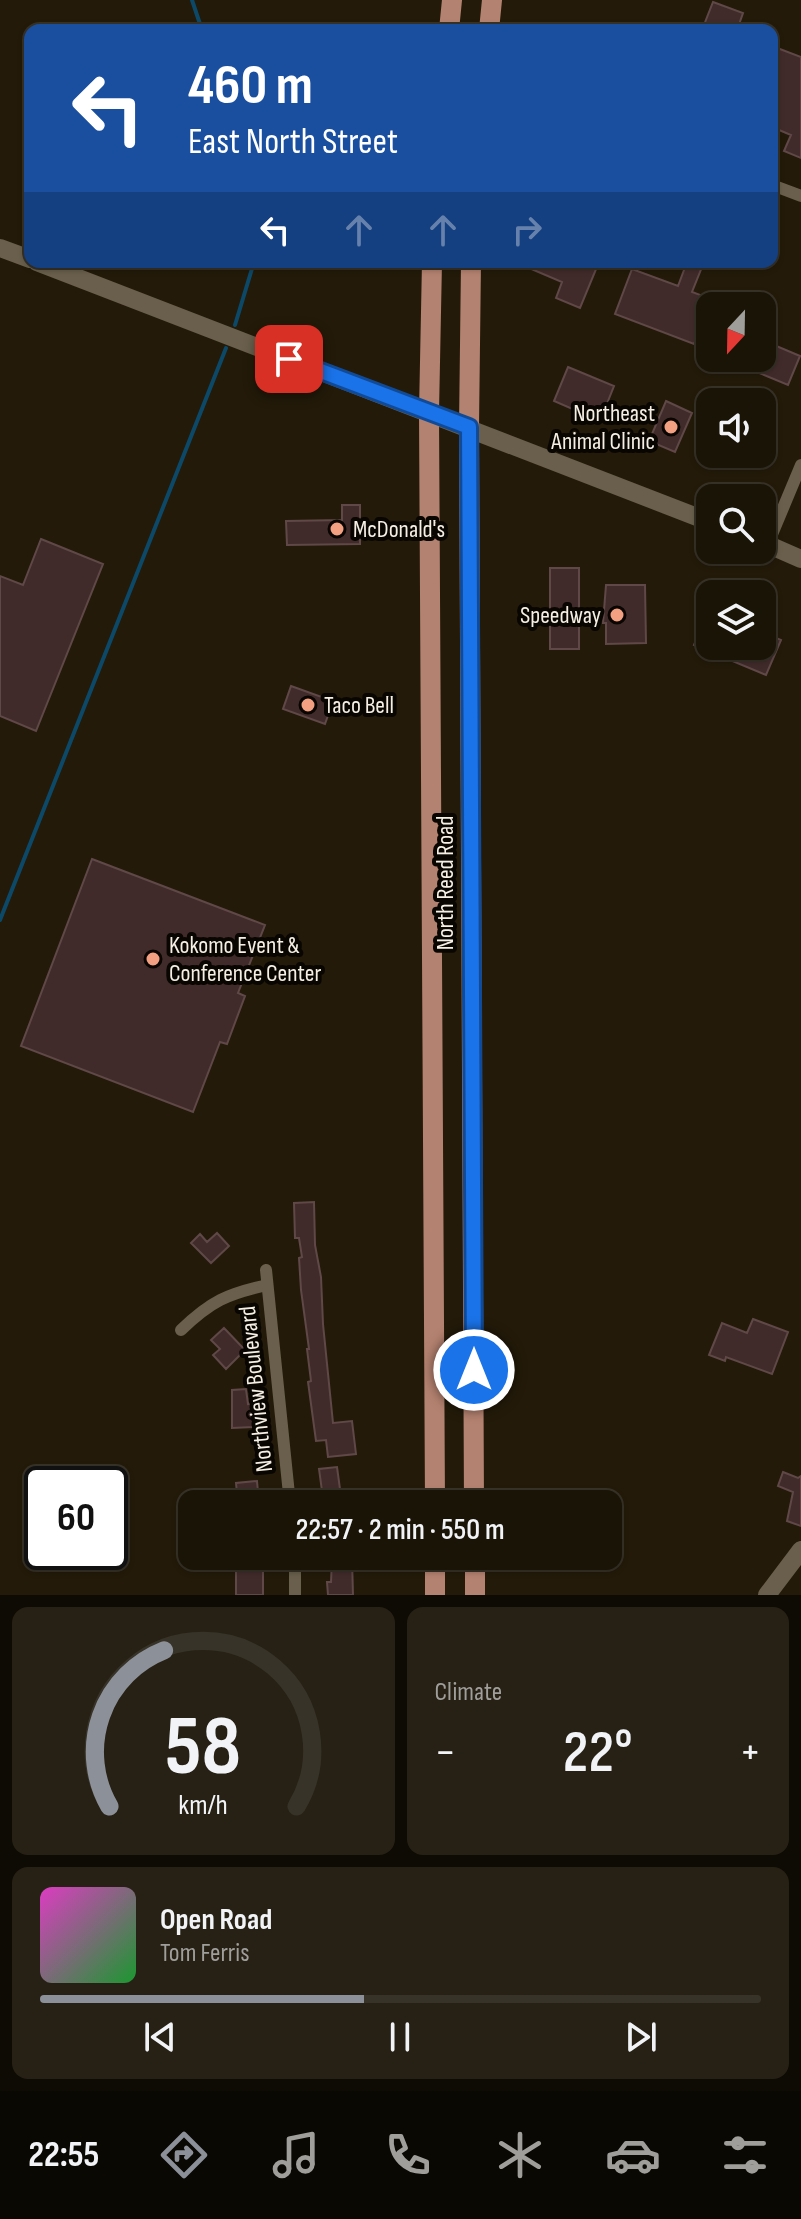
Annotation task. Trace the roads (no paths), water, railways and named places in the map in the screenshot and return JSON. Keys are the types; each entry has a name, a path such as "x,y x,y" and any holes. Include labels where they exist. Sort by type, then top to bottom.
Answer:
{"main road":[{"path":"450,24 452,0"},
{"path":"490,24 492,0"},
{"name":"North Reed Road","path":"432,268 429,412 435,1490"},
{"name":"North Reed Road","path":"471,268 474,1490"},
{"path":"435,1570 435,1595"},
{"path":"475,1570 475,1595"}],"street":[{"path":"778,187 801,196"},
{"path":"0,248 24,257"},
{"path":"53,268 696,516"},
{"path":"776,519 801,465"},
{"path":"776,548 801,559"},
{"name":"Northview Boulevard","path":"266,1270 289,1490"},
{"path":"181,1330 208,1305 241,1291 267,1285"},
{"path":"767,1595 801,1550"},
{"path":"295,1570 295,1595"}],"waterway":[{"path":"192,0 200,24"},
{"path":"235,325 252,268"},
{"path":"0,920 226,348"}],"place":[{"name":"Northeast Animal Clinic","path":"671,427"},
{"name":"McDonald's","path":"337,529"},
{"name":"Speedway","path":"617,615"},
{"name":"Taco Bell","path":"308,705"},
{"name":"Kokomo Event & Conference Center","path":"153,959"}]}
